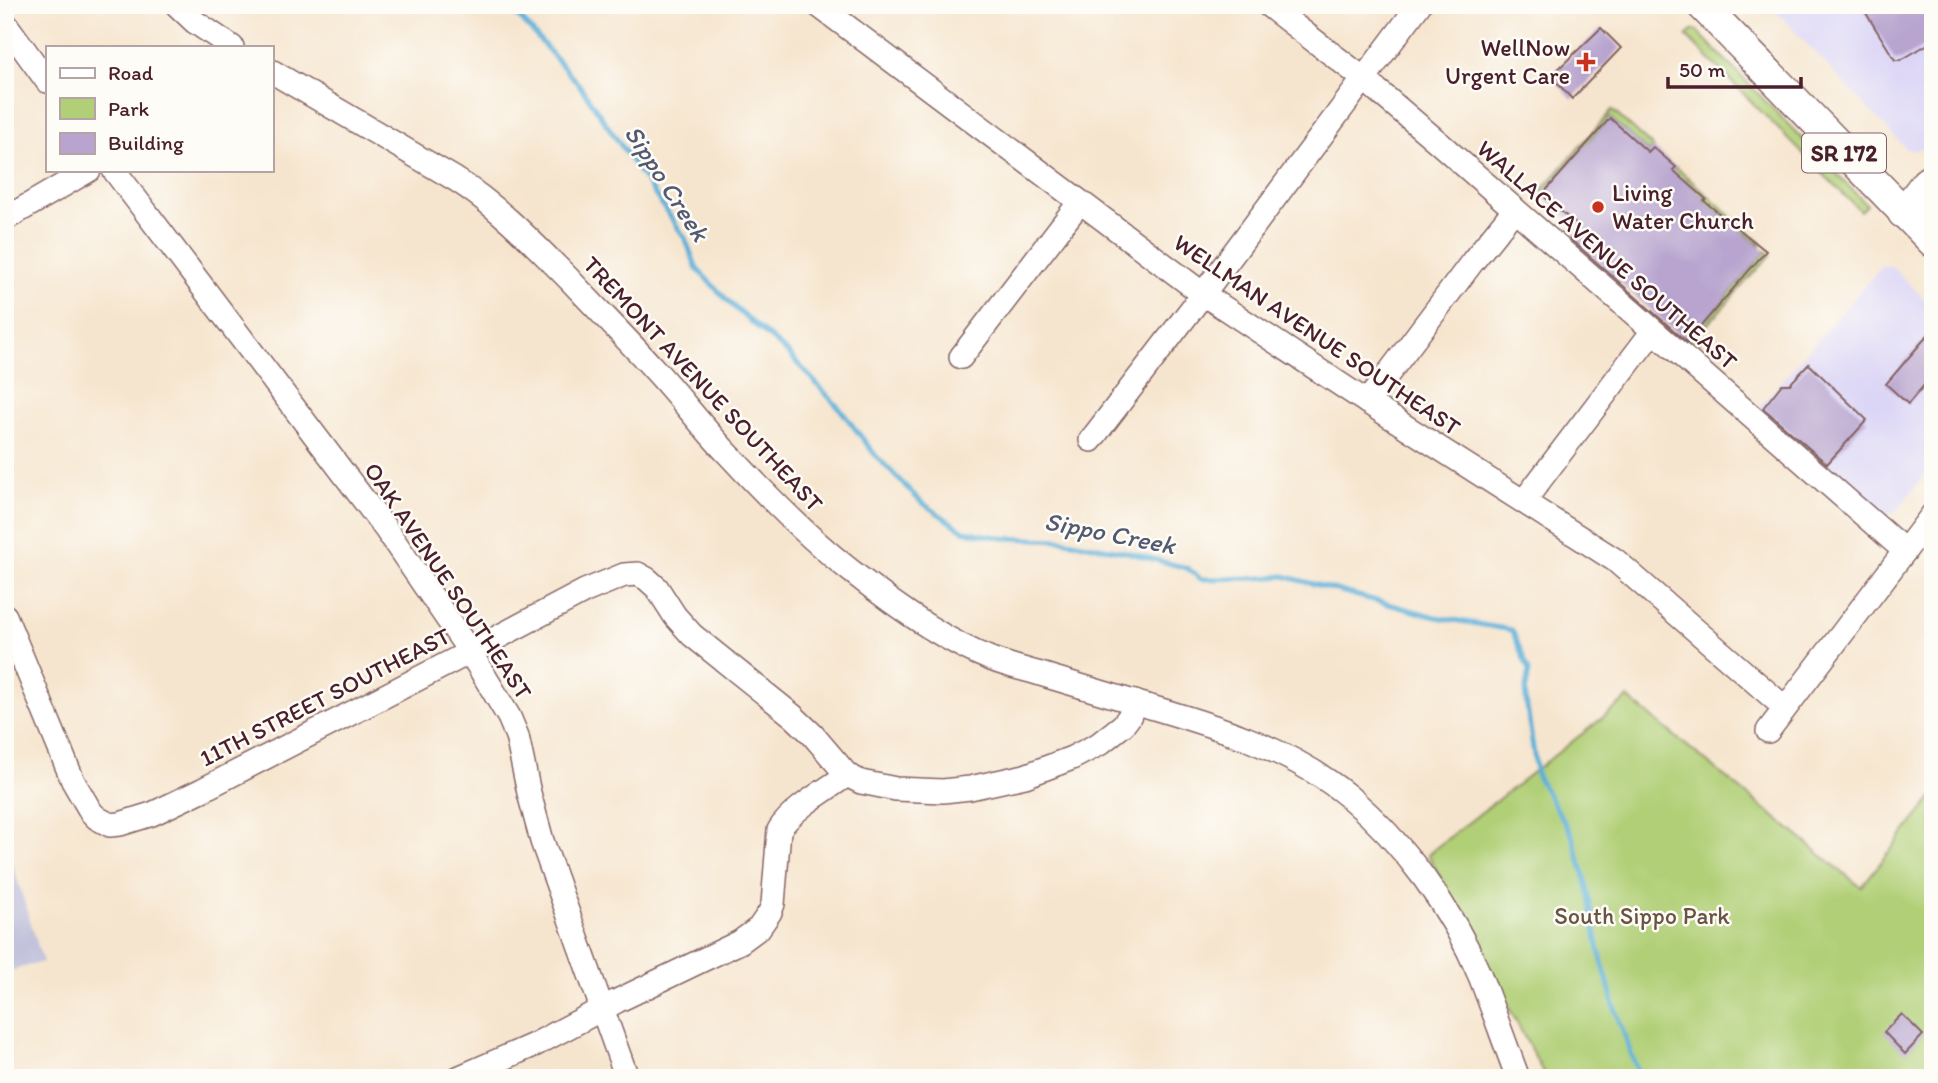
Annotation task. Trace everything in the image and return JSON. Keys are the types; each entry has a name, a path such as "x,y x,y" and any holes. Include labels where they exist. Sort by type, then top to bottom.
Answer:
{"main road":[{"name":"SR 172","path":"1702,5 1933,242"},
{"path":"1903,213 1933,178"}],"street":[{"path":"177,5 195,22 231,46"},
{"name":"WELLMAN AVENUE SOUTHEAST","path":"818,5 1203,294 1615,560 1785,708"},
{"name":"WALLACE AVENUE SOUTHEAST","path":"1268,5 1364,79 1905,551"},
{"path":"1091,440 1419,5"},
{"path":"5,23 46,80"},
{"name":"TREMONT AVENUE SOUTHEAST","path":"273,72 477,192 505,216 616,328 655,369 729,456 797,524 848,569 891,601 951,640 989,659 1245,738 1294,762 1348,797 1372,819 1419,873 1444,910 1479,975 1518,1078"},
{"path":"5,219 86,172"},
{"name":"OAK AVENUE SOUTHEAST","path":"116,172 384,528 470,652 509,717 517,736 542,841 627,1078"},
{"path":"961,357 1080,202"},
{"path":"1367,402 1514,210"},
{"path":"1524,501 1653,331"},
{"path":"1768,731 1933,514"},
{"name":"11TH STREET SOUTHEAST","path":"5,616 73,781 91,812 110,825 152,814 597,585 624,575 638,574 657,588 675,616 692,635 793,716 831,754 847,775"},
{"path":"458,1078 536,1044 734,945 759,928 773,904 779,830 782,824 847,775 861,782 920,791 943,791 1025,776 1072,758 1099,744 1123,725 1135,702"}],"shaded area":[{"path":"1770,5 1933,5 1933,143 1923,149 1907,150"},
{"path":"1882,266 1891,266 1933,307 1933,464 1896,512 1884,516 1759,407"},
{"path":"5,840 43,962 5,972"}],"green space":[{"path":"1696,30 1867,205 1860,211 1686,36"},
{"path":"1612,110 1653,147 1648,152 1610,118 1542,195 1542,190"},
{"path":"1676,167 1751,234 1760,246 1704,201 1687,182 1671,172"},
{"path":"1766,251 1770,255 1695,338 1699,342 1694,349 1687,342"},
{"name":"South Sippo Park","path":"1628,698 1861,887 1933,797 1933,1078 1546,1078 1428,854"}],"building":[{"path":"1861,5 1933,5 1933,41 1901,60 1895,60"},
{"name":"WellNow Urgent Care","path":"1601,28 1621,48 1572,99 1551,76"},
{"path":"1610,118 1648,152 1653,147 1676,167 1673,170 1706,199 1704,201 1766,251 1687,342 1570,239 1579,227 1542,195"},
{"path":"1933,329 1933,375 1908,404 1886,384"},
{"path":"1809,364 1867,420 1827,464 1763,408 1782,384 1790,384"},
{"path":"1902,1014 1923,1035 1905,1054 1884,1032"}],"waterway":[{"name":"Sippo Creek","path":"505,5 523,21 580,86 685,238 697,269 735,308 788,353 840,409 876,456 921,502 964,531 1003,538 1061,540 1126,552 1187,568 1201,579 1284,576 1436,617 1512,630 1529,671 1525,693 1537,776 1572,835 1586,881 1599,951 1616,1012 1640,1078"}],"place":[{"name":"WellNow Urgent Care","path":"1586,62"},
{"name":"Living Water Church","path":"1598,207"}]}
